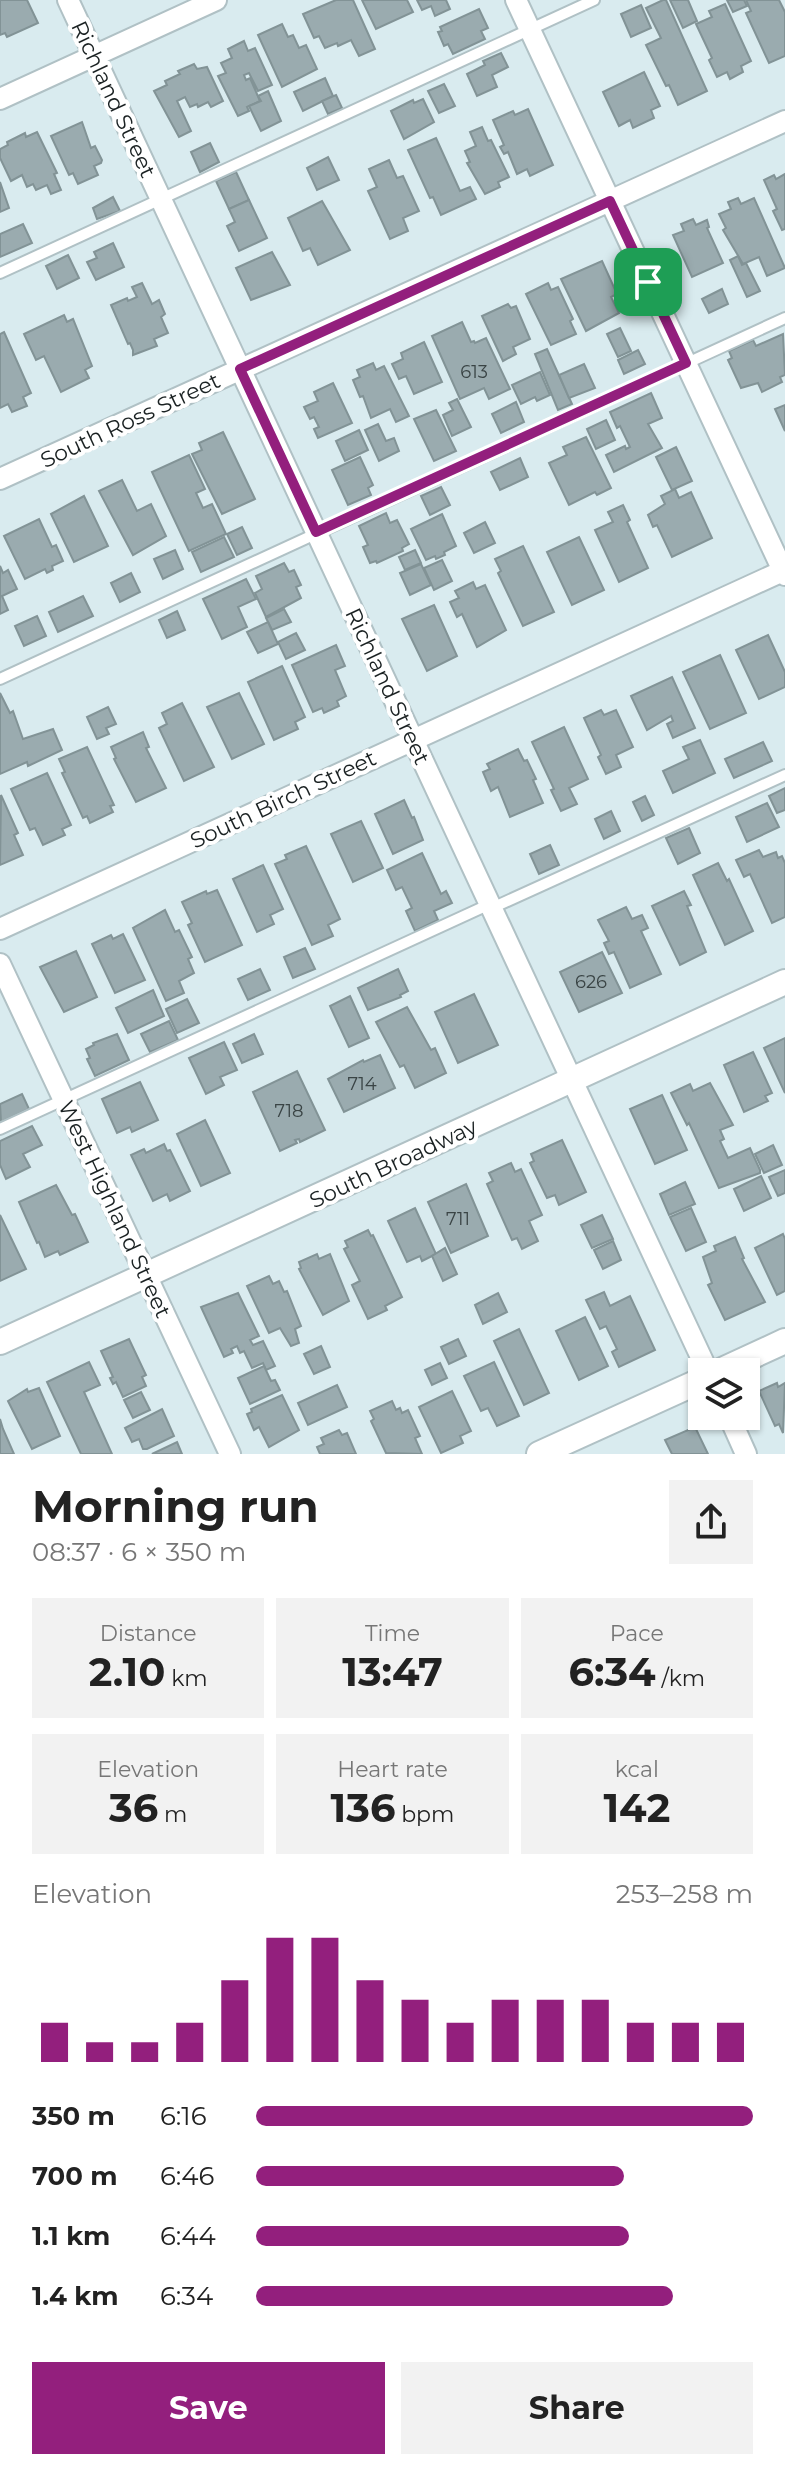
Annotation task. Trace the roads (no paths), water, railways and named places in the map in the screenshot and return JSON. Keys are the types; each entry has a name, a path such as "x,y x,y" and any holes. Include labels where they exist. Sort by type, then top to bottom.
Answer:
{"street":[{"name":"Richland Street","path":"68,0 701,1358"},
{"path":"0,99 216,0"},
{"path":"516,0 784,572"},
{"name":"South Ross Street","path":"0,479 785,121"},
{"name":"South Birch Street","path":"0,929 784,572"},
{"name":"West Highland Street","path":"0,964 230,1454"},
{"name":"South Broadway","path":"0,1342 785,982"},
{"path":"748,1358 785,1341"},
{"path":"539,1454 688,1386"},
{"path":"735,1430 746,1454"}],"lane":[{"path":"0,273 594,0"},
{"path":"0,679 785,318"},
{"path":"0,1129 785,775"}]}
